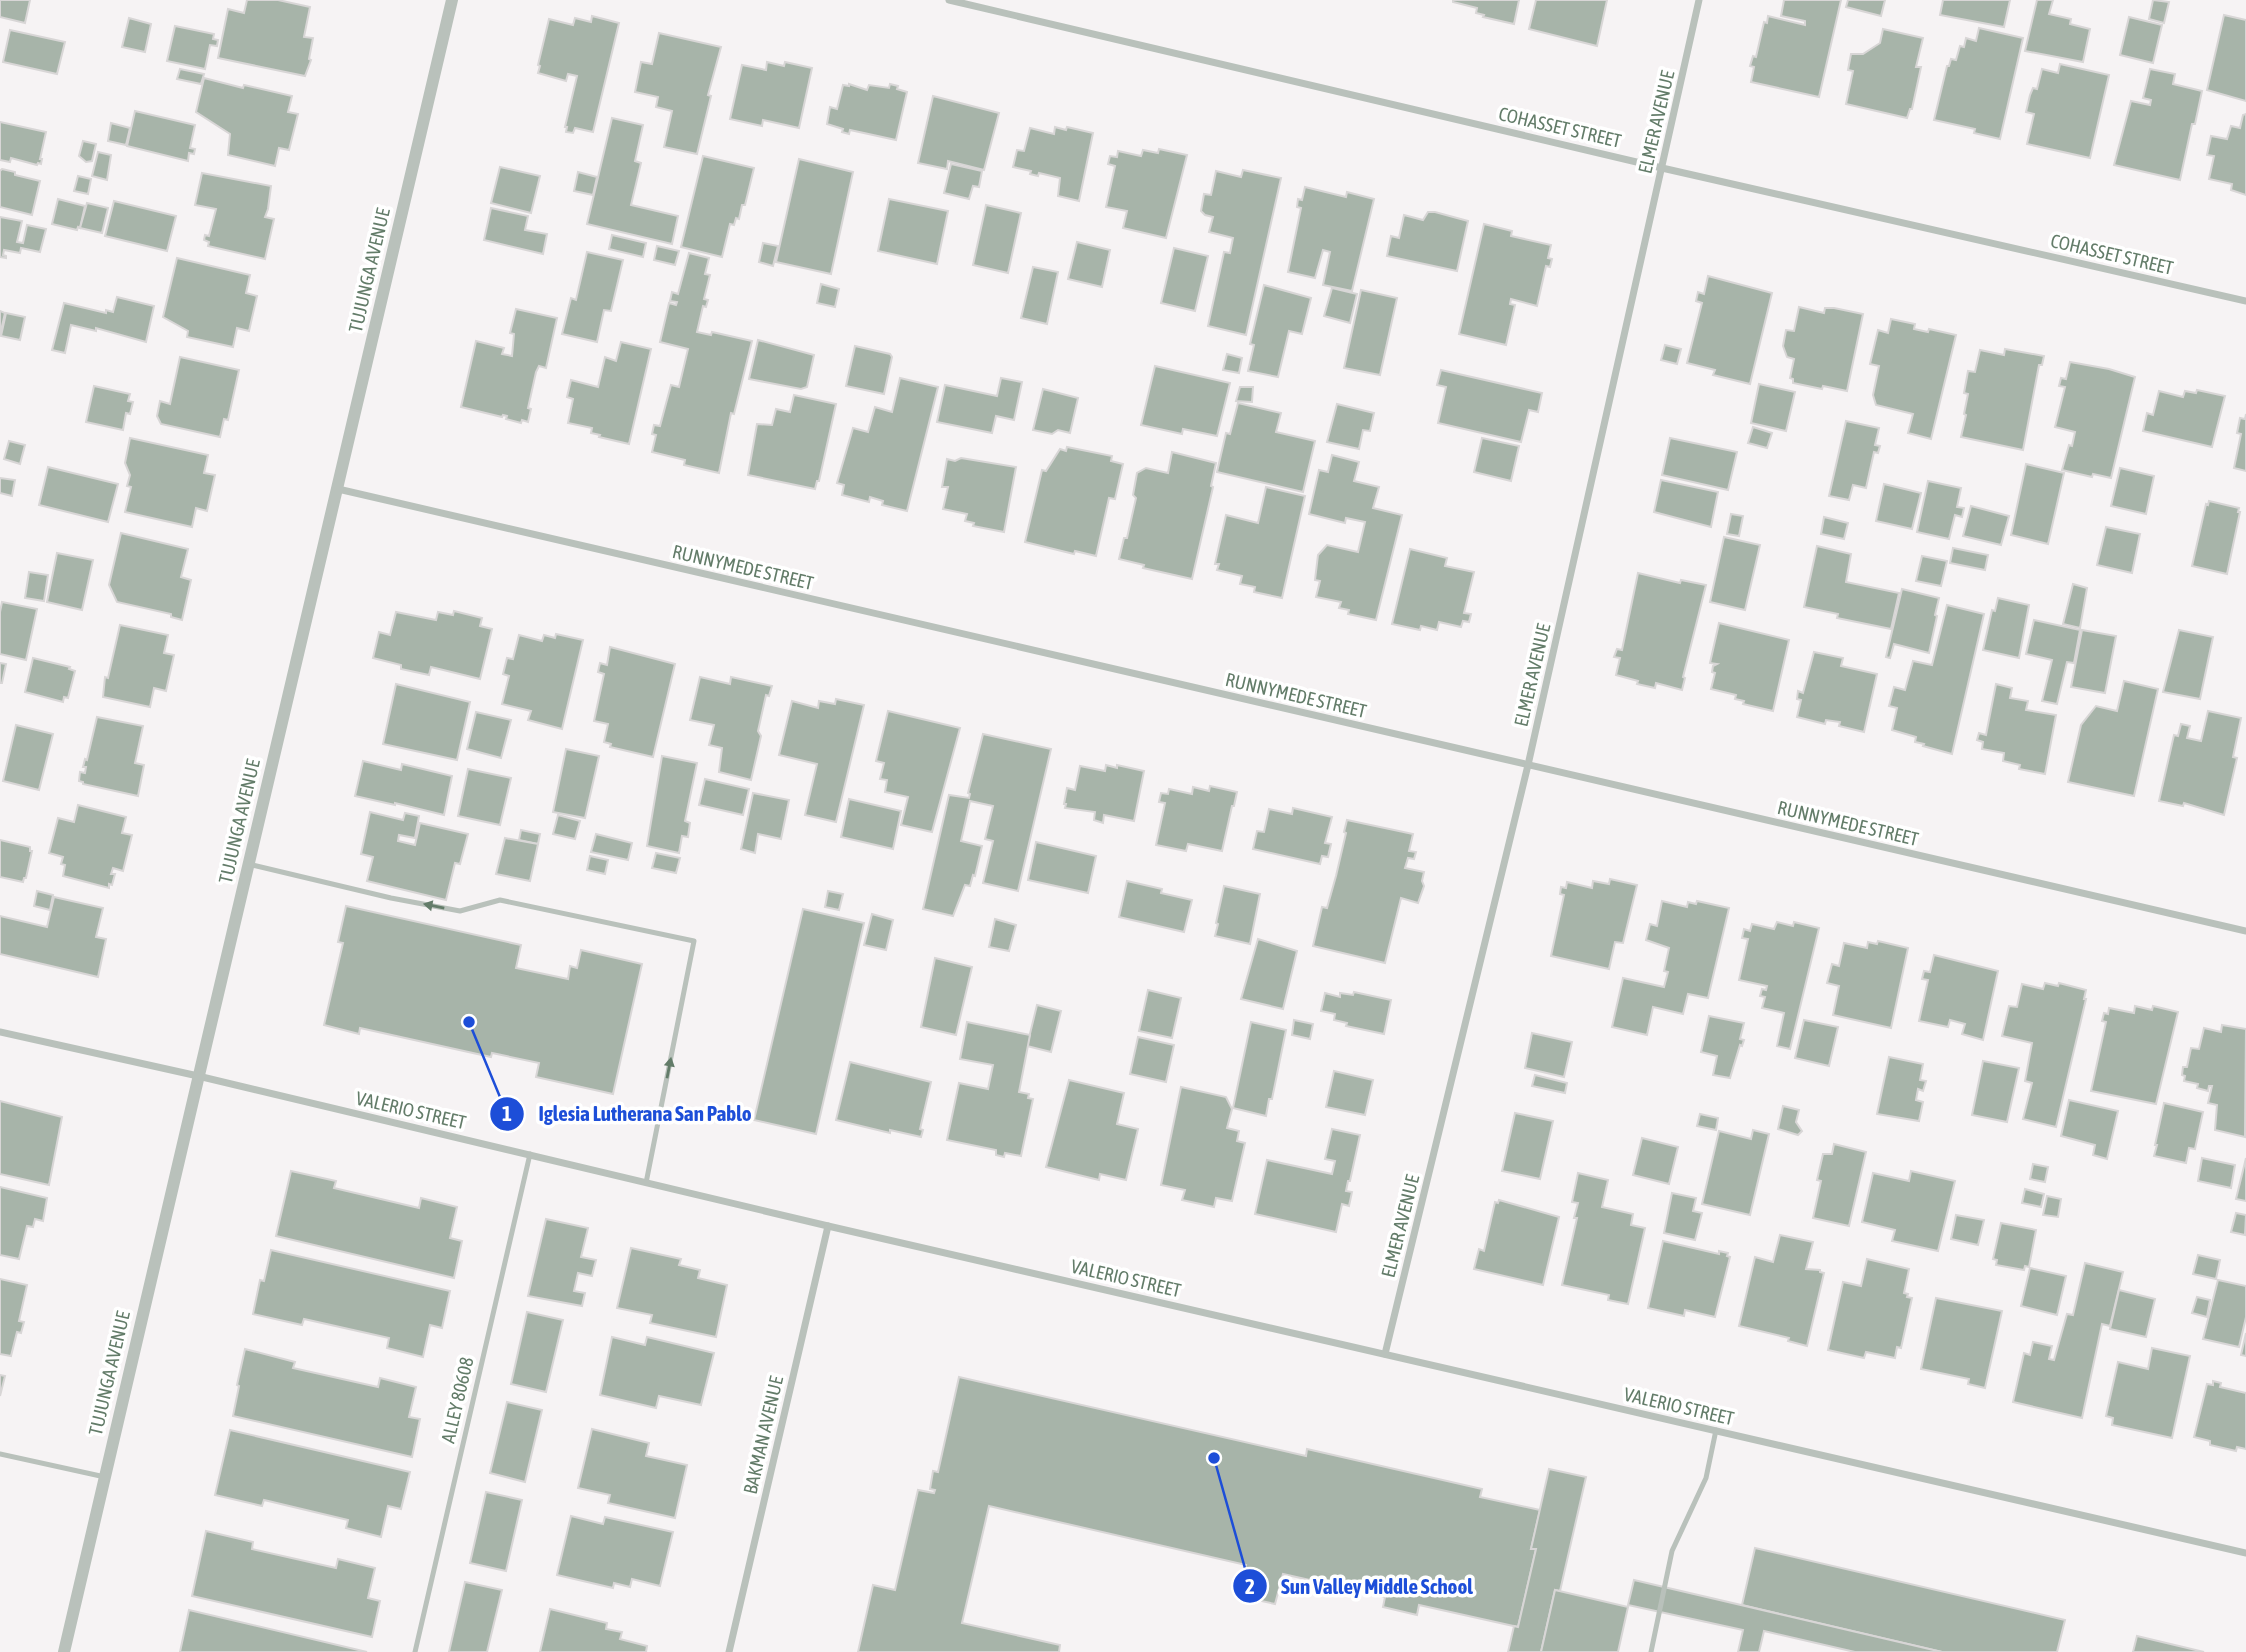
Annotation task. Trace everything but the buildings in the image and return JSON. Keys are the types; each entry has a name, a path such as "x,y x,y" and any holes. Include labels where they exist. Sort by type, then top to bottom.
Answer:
{"street":[{"name":"TUJUNGA AVENUE","path":"64,1652 452,0"},
{"name":"COHASSET STREET","path":"949,0 2246,301"},
{"name":"ELMER AVENUE","path":"1385,1354 1528,765 1699,0"},
{"name":"RUNNYMEDE STREET","path":"338,489 2246,931"},
{"name":"VALERIO STREET","path":"0,1032 2246,1553"},
{"name":"BAKMAN AVENUE","path":"729,1652 828,1226"}],"lane":[{"path":"248,864 391,898 460,911 500,900 694,941 646,1183"},
{"name":"ALLEY 80608","path":"415,1652 530,1154"},
{"path":"1651,1652 1672,1551 1706,1478 1716,1430"},
{"path":"0,1454 105,1477"}],"place":[{"name":"Iglesia Lutherana San Pablo","path":"469,1022"},
{"name":"Sun Valley Middle School","path":"1214,1458"}]}
